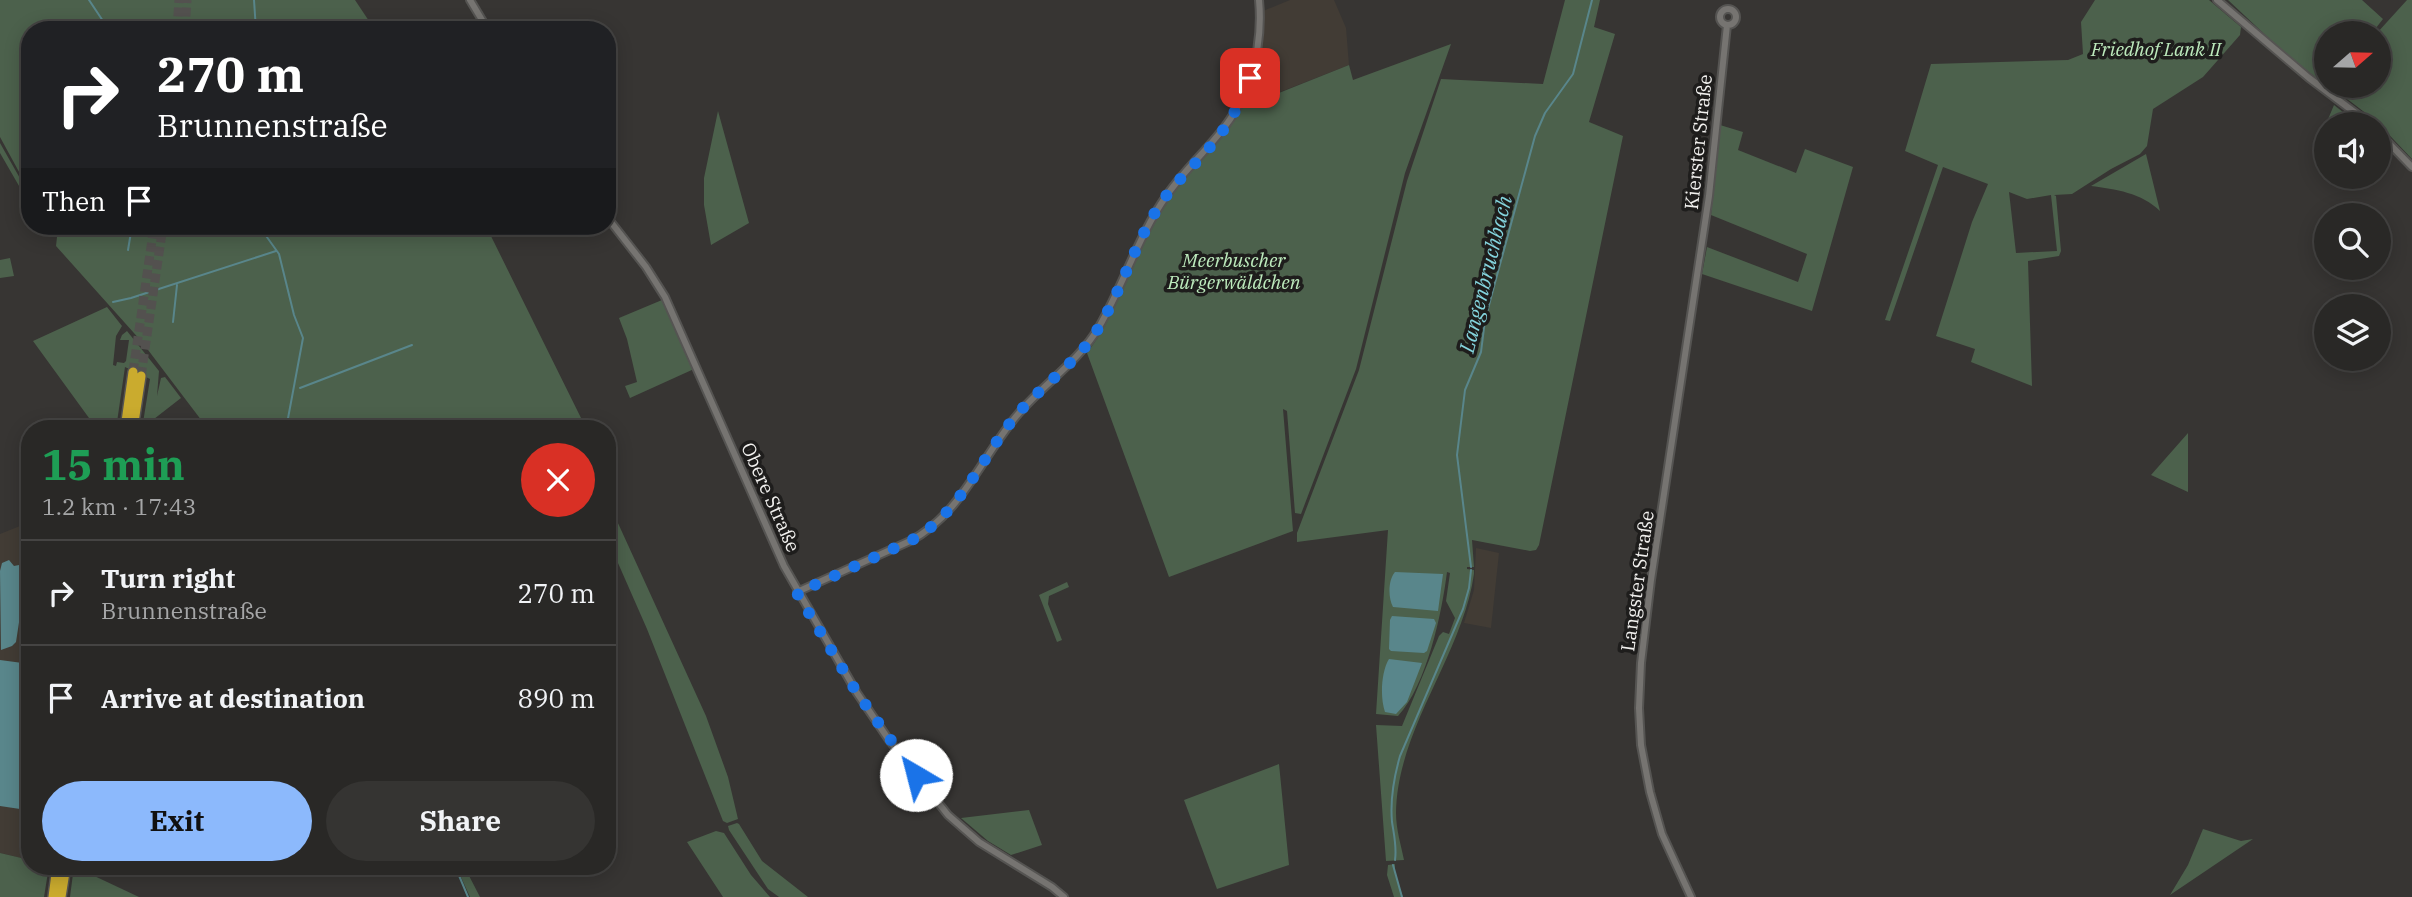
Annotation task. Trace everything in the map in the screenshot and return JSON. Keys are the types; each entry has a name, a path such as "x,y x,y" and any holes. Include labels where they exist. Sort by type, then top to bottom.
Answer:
{"highway":[{"path":"127,420 137,374 133,420"},
{"path":"53,897 56,875"},
{"path":"61,897 65,875"}],"street":[{"path":"470,0 483,21"},
{"path":"797,593 927,531 954,504 1020,412 1076,357 1093,336 1152,216 1169,192 1224,129 1244,94 1256,57 1259,0"},
{"name":"Kierster Straße","path":"1729,8 1730,0"},
{"path":"2217,0 2309,78 2354,112"},
{"name":"Kierster Straße","path":"1729,8 1735,11 1737,18 1733,24 1727,25 1722,22 1720,16 1723,10 1729,8"},
{"name":"Kierster Straße","path":"1700,262 1727,25"},
{"path":"2391,145 2412,167"},
{"name":"Obere Straße","path":"616,229 646,267 675,316 797,593 881,728 948,815 979,842 1064,897"},
{"name":"Langster Straße","path":"1691,897 1662,834 1650,792 1641,745 1639,708 1641,663 1651,580 1700,262"}],"shaded area":[{"path":"1290,0 1334,0 1346,28 1349,65 1265,98 1255,76 1263,35 1263,11"},
{"path":"21,526 21,858 0,853 0,534"},
{"path":"1476,548 1499,553 1491,628 1464,623 1474,590"}],"green space":[{"path":"0,0 355,0 369,21 21,21 21,176 0,137"},
{"path":"1565,0 1600,0 1594,27 1615,34 1589,122 1623,136 1539,545 1536,550 1530,551 1472,540 1474,567 1467,569 1474,570 1474,574 1467,604 1457,634 1418,722 1399,782 1396,819 1404,860 1386,861 1376,725 1402,726 1439,636 1443,632 1449,634 1455,618 1446,601 1450,573 1447,572 1432,647 1417,686 1398,716 1376,714 1388,530 1297,542 1297,533 1359,370 1407,181 1441,79 1543,84"},
{"name":"Friedhof Lank II","path":"2095,0 2209,0 2241,27 2240,35 2203,77 2153,109 2147,146 2140,154 2072,194 2054,195 2061,251 2059,256 2028,261 2032,386 1971,362 1975,349 1936,336 1972,222 1988,184 1943,167 1890,321 1885,320 1938,165 1905,151 1931,64 2068,60 2083,54 2081,22","holes":["2009,192 2027,199 2051,195 2057,251 2016,253"]},
{"path":"2228,0 2362,0 2383,19 2314,21 2314,76 2290,58"},
{"path":"2407,0 2412,0 2412,159 2391,137 2391,112 2364,112 2346,98 2391,98 2391,21 2388,21"},
{"name":"Meerbuscher Bürgerwäldchen","path":"1451,44 1405,173 1356,369 1301,514 1295,513 1287,411 1283,409 1293,531 1169,577 1087,353 1101,333 1153,221 1174,190 1227,131 1251,83 1258,94 1266,98 1349,65 1353,80"},
{"path":"2334,105 2343,112 2331,112"},
{"path":"718,111 749,223 711,245 704,205 704,178"},
{"path":"1720,125 1743,132 1738,150 1796,173 1805,149 1853,167 1812,311 1702,274 1707,247 1798,282 1807,254 1711,215"},
{"path":"0,143 21,180 21,189 0,153"},
{"path":"2146,154 2160,211 2137,196 2091,186"},
{"path":"56,235 490,235 582,420 201,420 142,342 56,246"},
{"path":"10,258 14,276 0,278 0,260"},
{"path":"662,300 694,369 630,398 625,386 637,382 619,318"},
{"path":"107,307 122,326 116,336 113,365 126,361 129,340 120,340 127,331 159,371 157,396 161,378 165,377 181,398 154,420 143,420 150,379 125,367 117,420 90,420 33,341"},
{"path":"2188,433 2188,492 2151,475"},
{"path":"616,519 706,716 728,777 738,819 727,823 723,821 616,558"},
{"path":"1067,582 1069,587 1049,596 1048,604 1062,640 1057,642 1039,595"},
{"path":"1279,764 1289,865 1217,889 1184,800"},
{"path":"1029,810 1042,845 1011,855 988,841 961,818"},
{"path":"737,823 762,861 808,897 779,897 768,889 729,830 728,826"},
{"path":"2203,829 2241,841 2253,839 2170,895 2188,865"},
{"path":"716,831 724,833 751,875 770,897 723,897 687,842"},
{"path":"0,853 21,858 21,875 48,875 44,897 0,897"},
{"path":"1395,864 1395,874 1403,897 1394,897 1387,875 1388,865"},
{"path":"73,875 92,875 139,897 70,897"},
{"path":"460,875 469,875 480,897 470,897"}],"water":[{"path":"9,560 14,566 21,565 21,609 16,642 1,650 0,571 2,563"},
{"path":"1395,572 1443,574 1438,611 1393,607 1390,589"},
{"path":"1392,616 1434,619 1436,623 1427,651 1424,653 1389,649"},
{"path":"1389,659 1422,663 1407,702 1396,714 1385,712 1382,700 1383,678"},
{"path":"0,660 21,663 21,803 20,809 0,806"}],"waterway":[{"path":"89,0 103,21"},
{"path":"254,0 255,21"},
{"name":"Langenbruchbach","path":"1471,567 1457,455 1465,390 1481,352 1485,320 1535,136 1545,113 1573,74 1592,0"},
{"path":"128,250 130,235"},
{"path":"265,235 279,254 294,315 303,338 288,420"},
{"path":"113,302 276,251"},
{"path":"173,322 177,285"},
{"path":"300,388 412,345"},
{"name":"Langenbruchbach","path":"1395,860 1392,805 1400,756 1463,609 1471,570"},
{"name":"Langenbruchbach","path":"1393,865 1402,897"},
{"path":"459,875 468,897"}],"tunnel":[{"path":"178,21 179,0"},
{"path":"186,21 187,0"},
{"path":"133,372 153,235"},
{"path":"141,376 162,235"}],"route":[{"path":"916,775 857,693 797,593 910,541 927,531 948,512 1020,412 1076,357 1093,336 1152,216 1169,192 1224,129 1250,78"}]}
